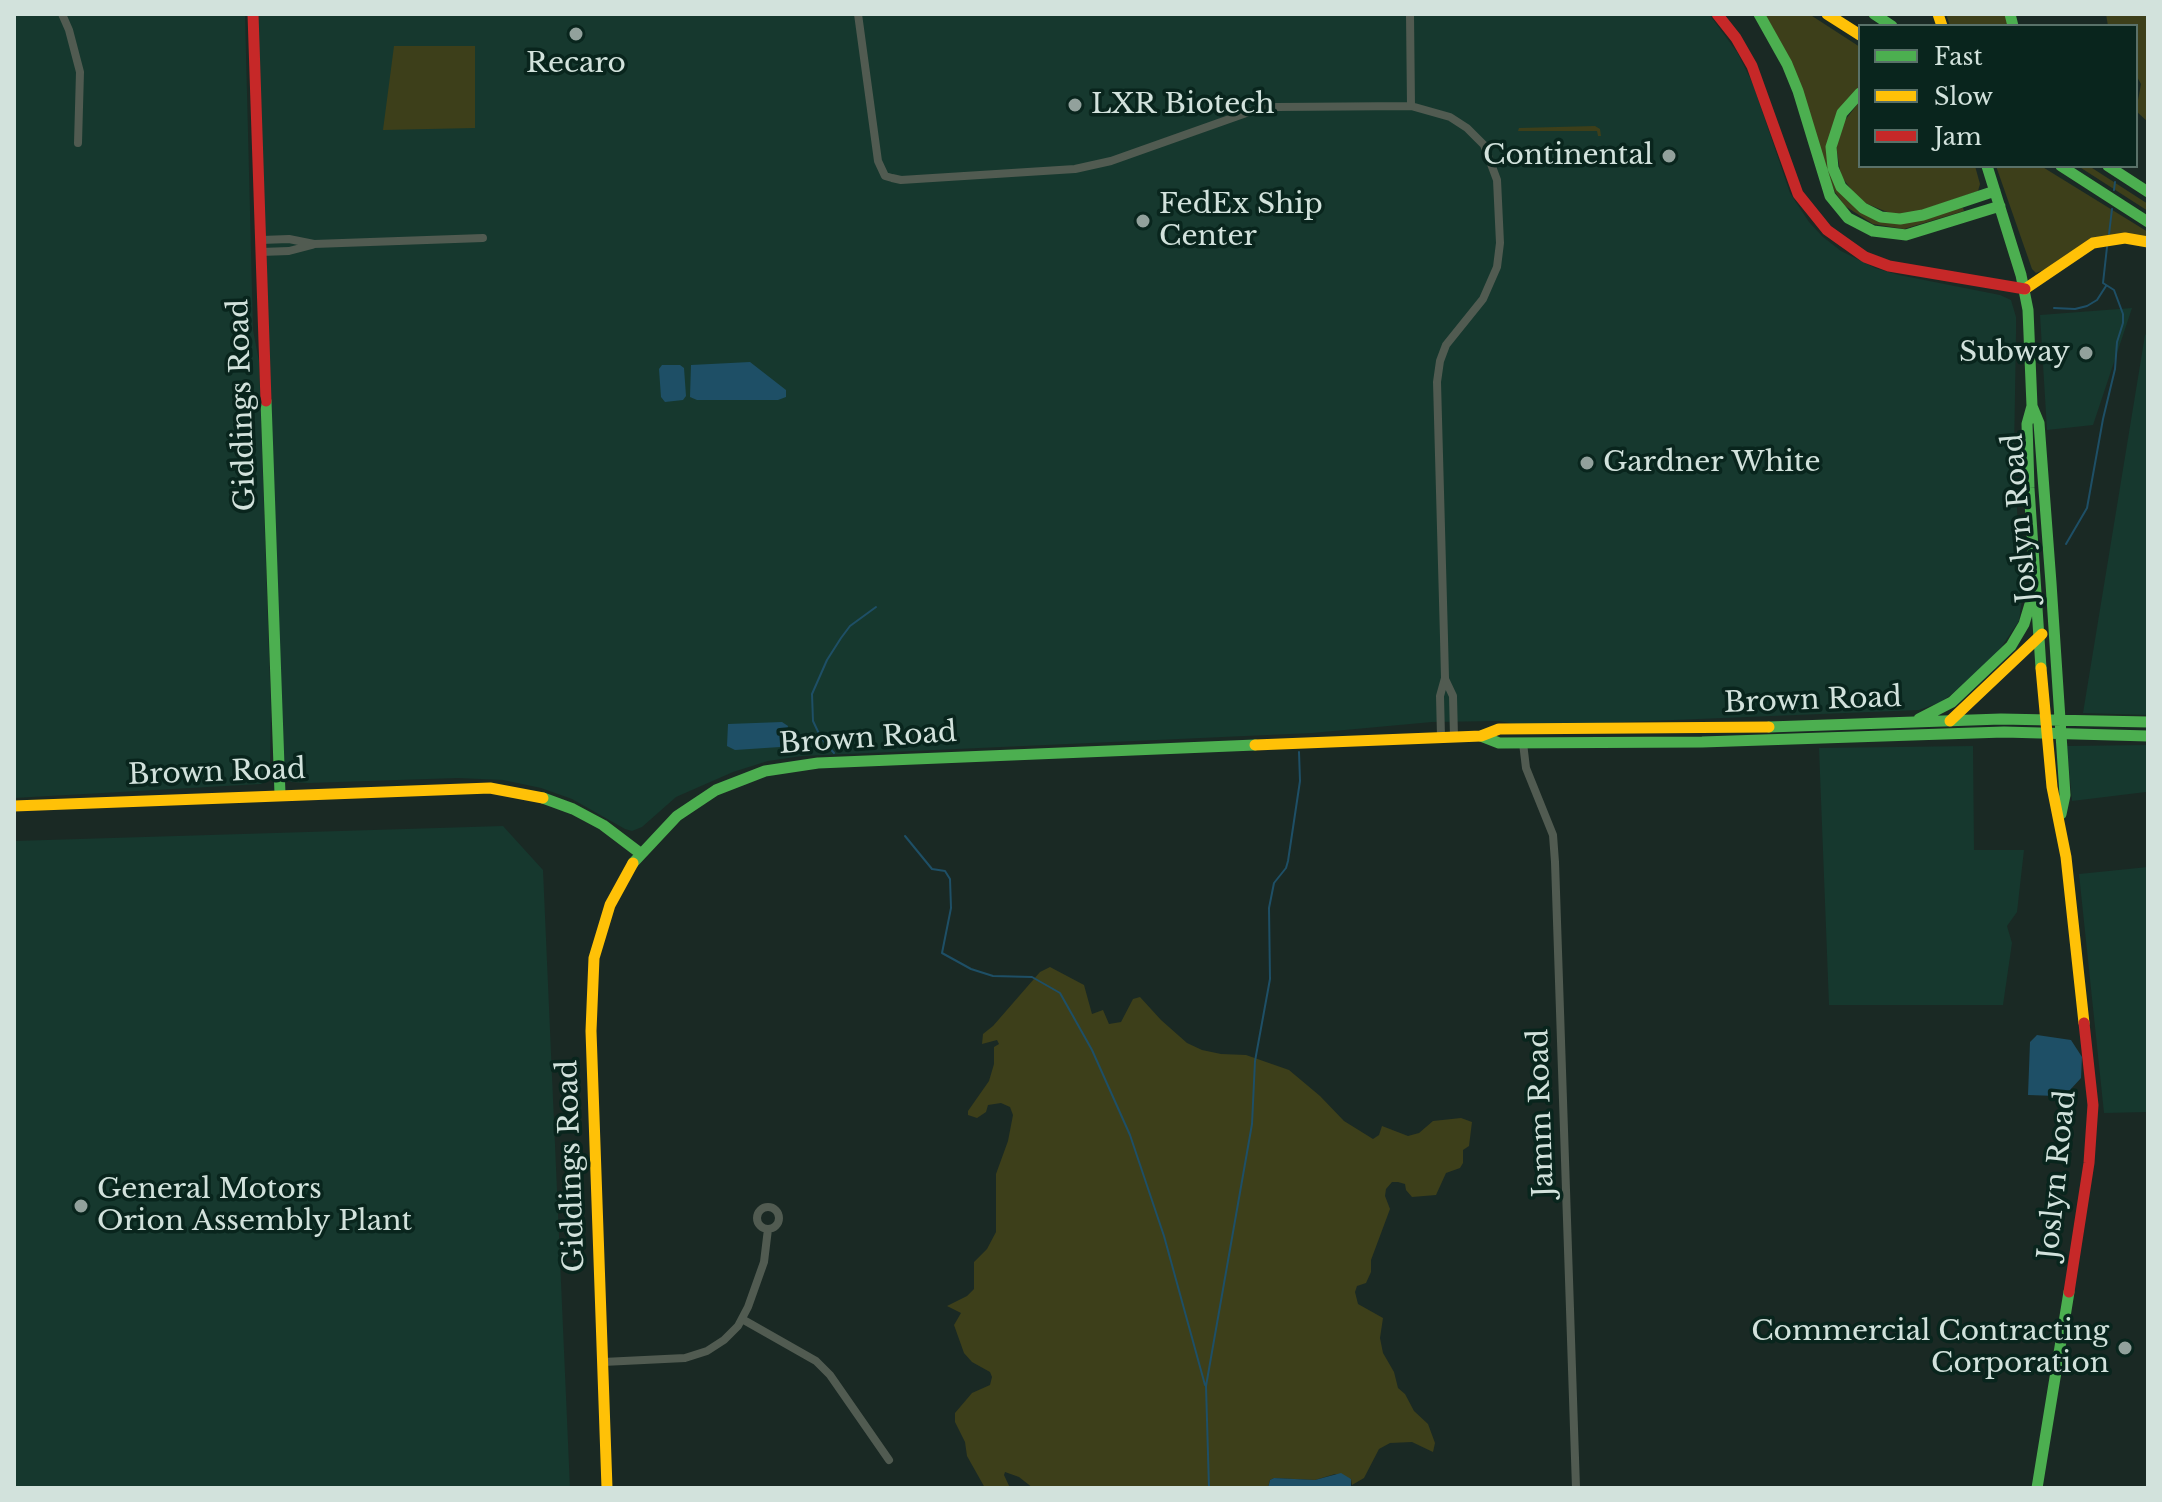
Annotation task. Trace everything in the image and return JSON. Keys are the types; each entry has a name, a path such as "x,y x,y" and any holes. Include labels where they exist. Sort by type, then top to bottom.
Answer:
{"main road":[{"name":"Giddings Road","path":"253,14 280,794"},
{"path":"1717,14 1752,66 1798,194 1827,230 1865,257 1889,266 2025,289 2093,243 2125,238 2148,242"},
{"path":"1759,14 1777,44 1798,91 1830,196 1848,218 1873,231 1906,235 2000,206"},
{"path":"1827,14 1858,34"},
{"path":"1858,95 1842,113 1831,147 1833,168 1841,187 1863,208 1881,217 1900,219 1923,215 1995,191"},
{"name":"Joslyn Road","path":"1988,168 2025,289 2032,406 2027,424 2039,638 2052,787 2060,818 2074,920 2093,1105 2081,1222 2037,1488"},
{"path":"2064,168 2148,222"},
{"path":"2111,168 2148,192"},
{"path":"2122,168 2135,183"},
{"name":"Joslyn Road","path":"2032,406 2039,423 2062,733 2065,795 2060,818"},
{"path":"1907,723 1932,714 1952,702 2005,652 2020,633 2035,586"},
{"path":"1925,735 1950,721 2039,638 2050,623 2053,612"},
{"name":"Brown Road","path":"14,806 469,787 513,791 579,811 640,853 671,821 707,795 753,775 787,766 1481,736 1499,729 1755,727 2046,719 2148,722"},
{"path":"1665,743 1686,737 1749,736 1755,727"},
{"path":"1523,743 1526,729"},
{"name":"Brown Road","path":"1481,736 1499,743 1665,743 1925,735 2148,733"},
{"name":"Giddings Road","path":"607,1488 591,1031 592,977 604,919 617,890 640,853"}],"street":[{"path":"62,14 80,72 78,143"},
{"path":"858,14 878,161 885,176 901,180 1075,169 1111,161 1262,108 1411,106 1441,113 1467,128 1484,145 1497,180 1500,243 1497,267 1483,299 1446,345 1437,382 1445,678 1453,696 1447,737"},
{"path":"1410,14 1411,106"},
{"path":"261,246 289,239 314,244 483,238"},
{"name":"Jamm Road","path":"1523,743 1526,768 1553,835 1555,862 1576,1488"},
{"path":"603,1362 690,1357 724,1340 742,1319 762,1270 768,1229"},
{"path":"742,1319 816,1361 830,1375 889,1460"}],"shaded area":[{"path":"14,14 245,14 253,330 259,361 271,712 270,767 267,780 261,784 14,798"},
{"path":"257,14 1709,14 1737,52 1753,84 1790,193 1823,237 1841,251 1875,268 2011,300 2016,317 2014,454 2022,599 2019,621 1998,652 1953,693 1941,702 1919,710 1527,726 1498,721 1432,722 1312,733 802,756 768,761 733,772 676,797 642,827 632,831 572,799 503,780 458,778 291,782 285,773 282,740"},
{"path":"1764,14 1809,14 1858,46 1858,92 1849,99 1829,162 1868,216 1963,208 1964,211 1904,229 1873,224 1845,206 1835,192"},
{"path":"1946,14 2006,14 2008,24 1949,24"},
{"path":"2106,14 2148,14 2148,122 2138,113 2141,84 2138,79 2138,24 2108,24"},
{"path":"394,46 475,46 475,128 383,130"},
{"path":"1858,104 1858,168 1976,168 1980,184 1978,191 1917,212 1892,214 1860,201 1841,176 1836,146 1842,124"},
{"path":"1595,126 1600,129 1601,136 1597,131 1518,131 1519,128"},
{"path":"1997,168 2044,168 2148,232 2148,239 2129,235 2036,273"},
{"path":"2081,168 2092,168 2148,204 2148,211"},
{"path":"2132,308 2093,425 2047,430 2040,315"},
{"path":"2148,332 2148,715 2083,713 2145,335"},
{"path":"2148,745 2148,804 2146,792 2072,801 2067,746"},
{"path":"1973,746 1974,850 2024,850 2017,912 2007,926 2012,943 2003,1005 1829,1005 1819,748"},
{"path":"503,826 543,870 570,1488 14,1488 14,841"},
{"path":"2148,867 2148,1112 2104,1113 2079,874"},
{"path":"1050,967 1084,985 1092,1014 1103,1010 1109,1024 1121,1022 1133,999 1140,997 1187,1043 1221,1054 1246,1055 1289,1070 1344,1121 1373,1139 1379,1135 1382,1126 1408,1136 1419,1133 1433,1121 1461,1118 1472,1122 1469,1146 1463,1150 1463,1163 1460,1168 1446,1173 1436,1195 1412,1197 1405,1184 1398,1182 1392,1182 1386,1189 1390,1209 1371,1260 1371,1272 1366,1283 1357,1286 1355,1292 1358,1304 1383,1318 1380,1338 1383,1353 1394,1372 1398,1388 1414,1411 1428,1424 1435,1443 1433,1452 1412,1442 1390,1443 1379,1449 1364,1478 1352,1485 1351,1479 1335,1474 1315,1480 1274,1478 1270,1480 1268,1488 1033,1488 1019,1477 1005,1472 1010,1488 985,1488 967,1456 965,1442 955,1422 955,1413 972,1393 990,1385 992,1377 990,1372 972,1362 964,1353 954,1325 961,1313 947,1306 974,1289 974,1262 987,1249 996,1232 996,1174 1013,1115 1010,1107 1001,1103 988,1105 986,1112 977,1118 968,1115 968,1111 989,1081 994,1064 994,1047 999,1044 997,1040 982,1044 983,1034 1040,972"}],"water":[{"path":"750,362 786,390 786,397 778,400 697,400 690,397 691,365"},
{"path":"662,365 680,365 684,368 686,396 683,400 665,402 661,397 659,369"},
{"path":"782,722 788,726 785,743 780,747 735,750 727,746 728,724"},
{"path":"2037,1035 2071,1040 2082,1057 2081,1078 2070,1090 2056,1096 2028,1095 2030,1042"},
{"path":"1341,1473 1351,1479 1351,1488 1268,1488 1270,1480 1274,1478 1315,1480"}],"waterway":[{"path":"2114,190 2115,182"},
{"path":"2109,234 2112,209"},
{"path":"2066,544 2087,508 2123,323 2114,290 2103,283 2107,247"},
{"path":"2054,308 2087,306 2097,300 2106,286"},
{"path":"834,753 821,738 813,721 812,694 841,638 850,626 876,607"},
{"path":"1209,1488 1206,1386 1252,1124 1255,1061 1270,979 1269,908 1274,883 1288,861 1300,781 1299,752"},
{"path":"905,836 932,869 945,871 950,879 951,908 942,953 971,969 993,976 1032,977 1060,993 1092,1050 1130,1135 1164,1236 1205,1385"}],"traffic: fast":[{"path":"1759,14 1798,91 1830,196 1848,218 1873,231 1906,235 2000,206"},
{"path":"1874,14 1889,24"},
{"path":"2010,14 2012,24"},
{"path":"1858,95 1842,113 1831,147 1833,168 1841,187 1863,208 1881,217 1900,219 1923,215 1995,191"},
{"path":"1988,168 2021,275 2028,310 2032,406 2027,424 2029,488 2041,668"},
{"path":"2064,168 2148,222"},
{"path":"2111,168 2148,192"},
{"path":"266,401 280,794"},
{"path":"2032,406 2039,423 2051,583 2065,795 2061,814"},
{"path":"1919,719 1952,702 2011,646 2024,624 2033,594"},
{"path":"1769,727 2001,719 2148,722"},
{"path":"1481,736 1499,743 1702,742 2004,732 2148,736"},
{"path":"633,863 677,816 716,790 765,771 818,763 1255,745"},
{"path":"543,798 603,825 640,853"},
{"path":"2037,1488 2069,1292"}],"traffic: slow":[{"path":"1827,14 1858,34"},
{"path":"1938,14 1941,24"},
{"path":"2025,289 2093,243 2125,238 2148,242"},
{"path":"1950,721 2042,634"},
{"path":"2041,668 2052,787 2066,857 2084,1023"},
{"path":"1255,745 1481,736 1499,729 1769,727"},
{"path":"14,806 490,788 543,798"},
{"path":"607,1488 591,1031 594,958 610,905 633,863"}],"traffic: jam":[{"path":"253,14 266,401"},
{"path":"1717,14 1752,66 1798,194 1827,230 1865,257 1889,266 2025,289"},
{"path":"2069,1292 2089,1163 2093,1105 2084,1023"}],"place":[{"name":"Recaro","path":"576,34"},
{"name":"LXR Biotech","path":"1075,105"},
{"name":"Continental","path":"1669,156"},
{"name":"FedEx Ship Center","path":"1143,221"},
{"name":"Subway","path":"2086,353"},
{"name":"Gardner White","path":"1587,463"},
{"name":"General Motors Orion Assembly Plant","path":"81,1206"},
{"name":"Commercial Contracting Corporation","path":"2125,1348"}]}
